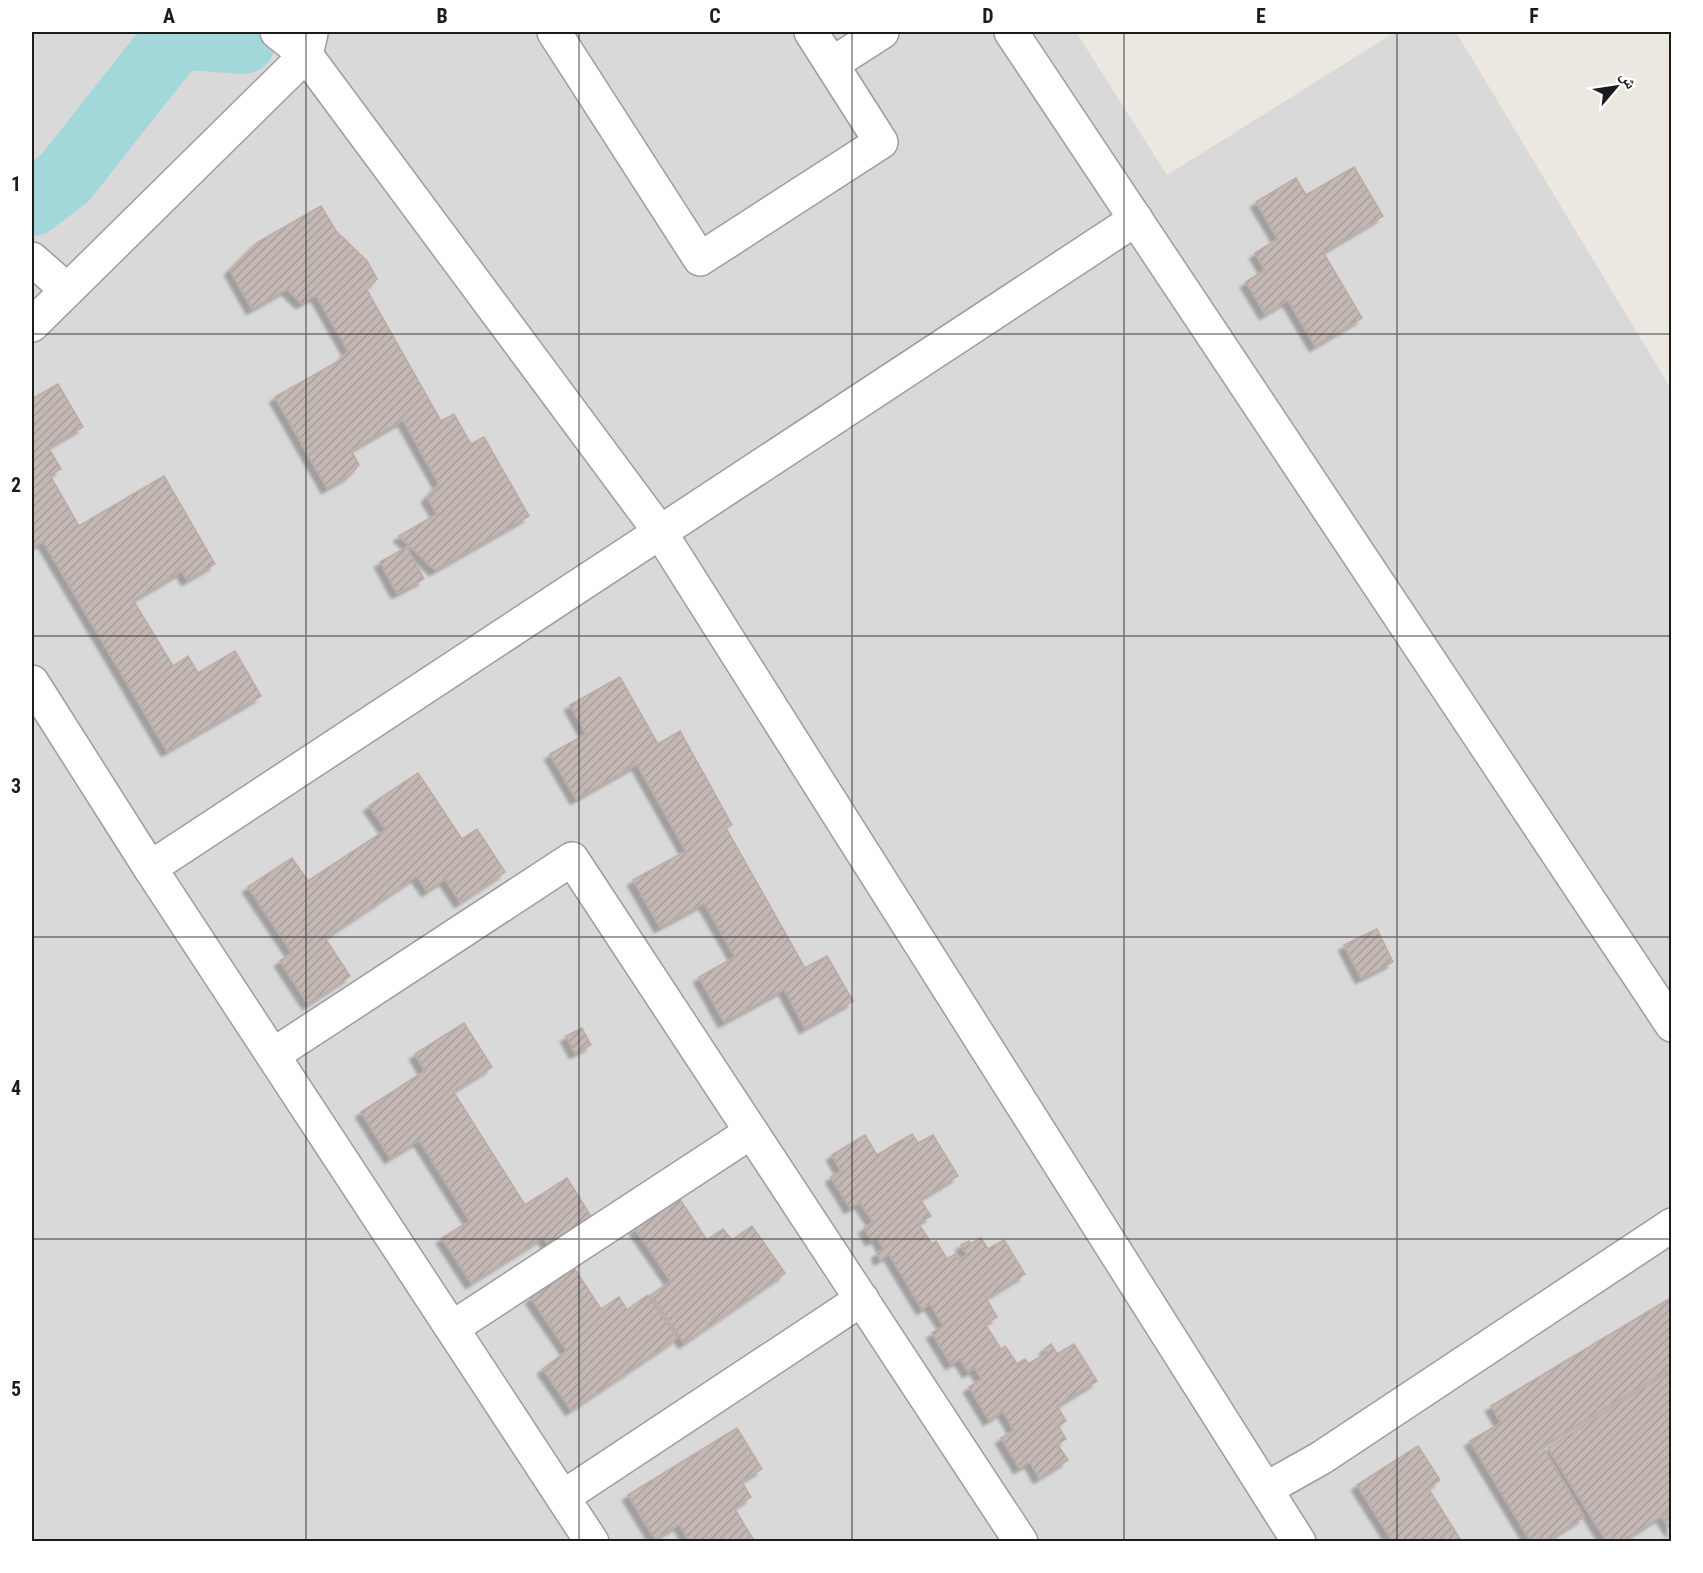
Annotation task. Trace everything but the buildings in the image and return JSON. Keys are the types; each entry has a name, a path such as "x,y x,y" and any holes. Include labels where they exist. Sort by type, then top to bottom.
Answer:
{"street":[{"path":"277,32 309,44 660,532 1299,1542"},
{"path":"554,32 700,259 881,142 811,32"},
{"path":"832,64 882,32"},
{"path":"1011,32 1671,1025"},
{"path":"32,324 309,44"},
{"path":"150,868 1136,219"},
{"path":"32,258 67,290"},
{"path":"32,682 150,868 592,1542"},
{"path":"273,1055 572,859 1021,1542"},
{"path":"452,1328 752,1132"},
{"path":"1266,1489 1321,1458 1671,1225"},
{"path":"562,1497 862,1299"}],"shaded area":[{"path":"32,32 1076,32 1167,175 1395,32 1456,32 1671,389 1671,1541 32,1542"}],"waterway":[{"path":"32,203 65,178 177,36 243,41 244,32"}]}
